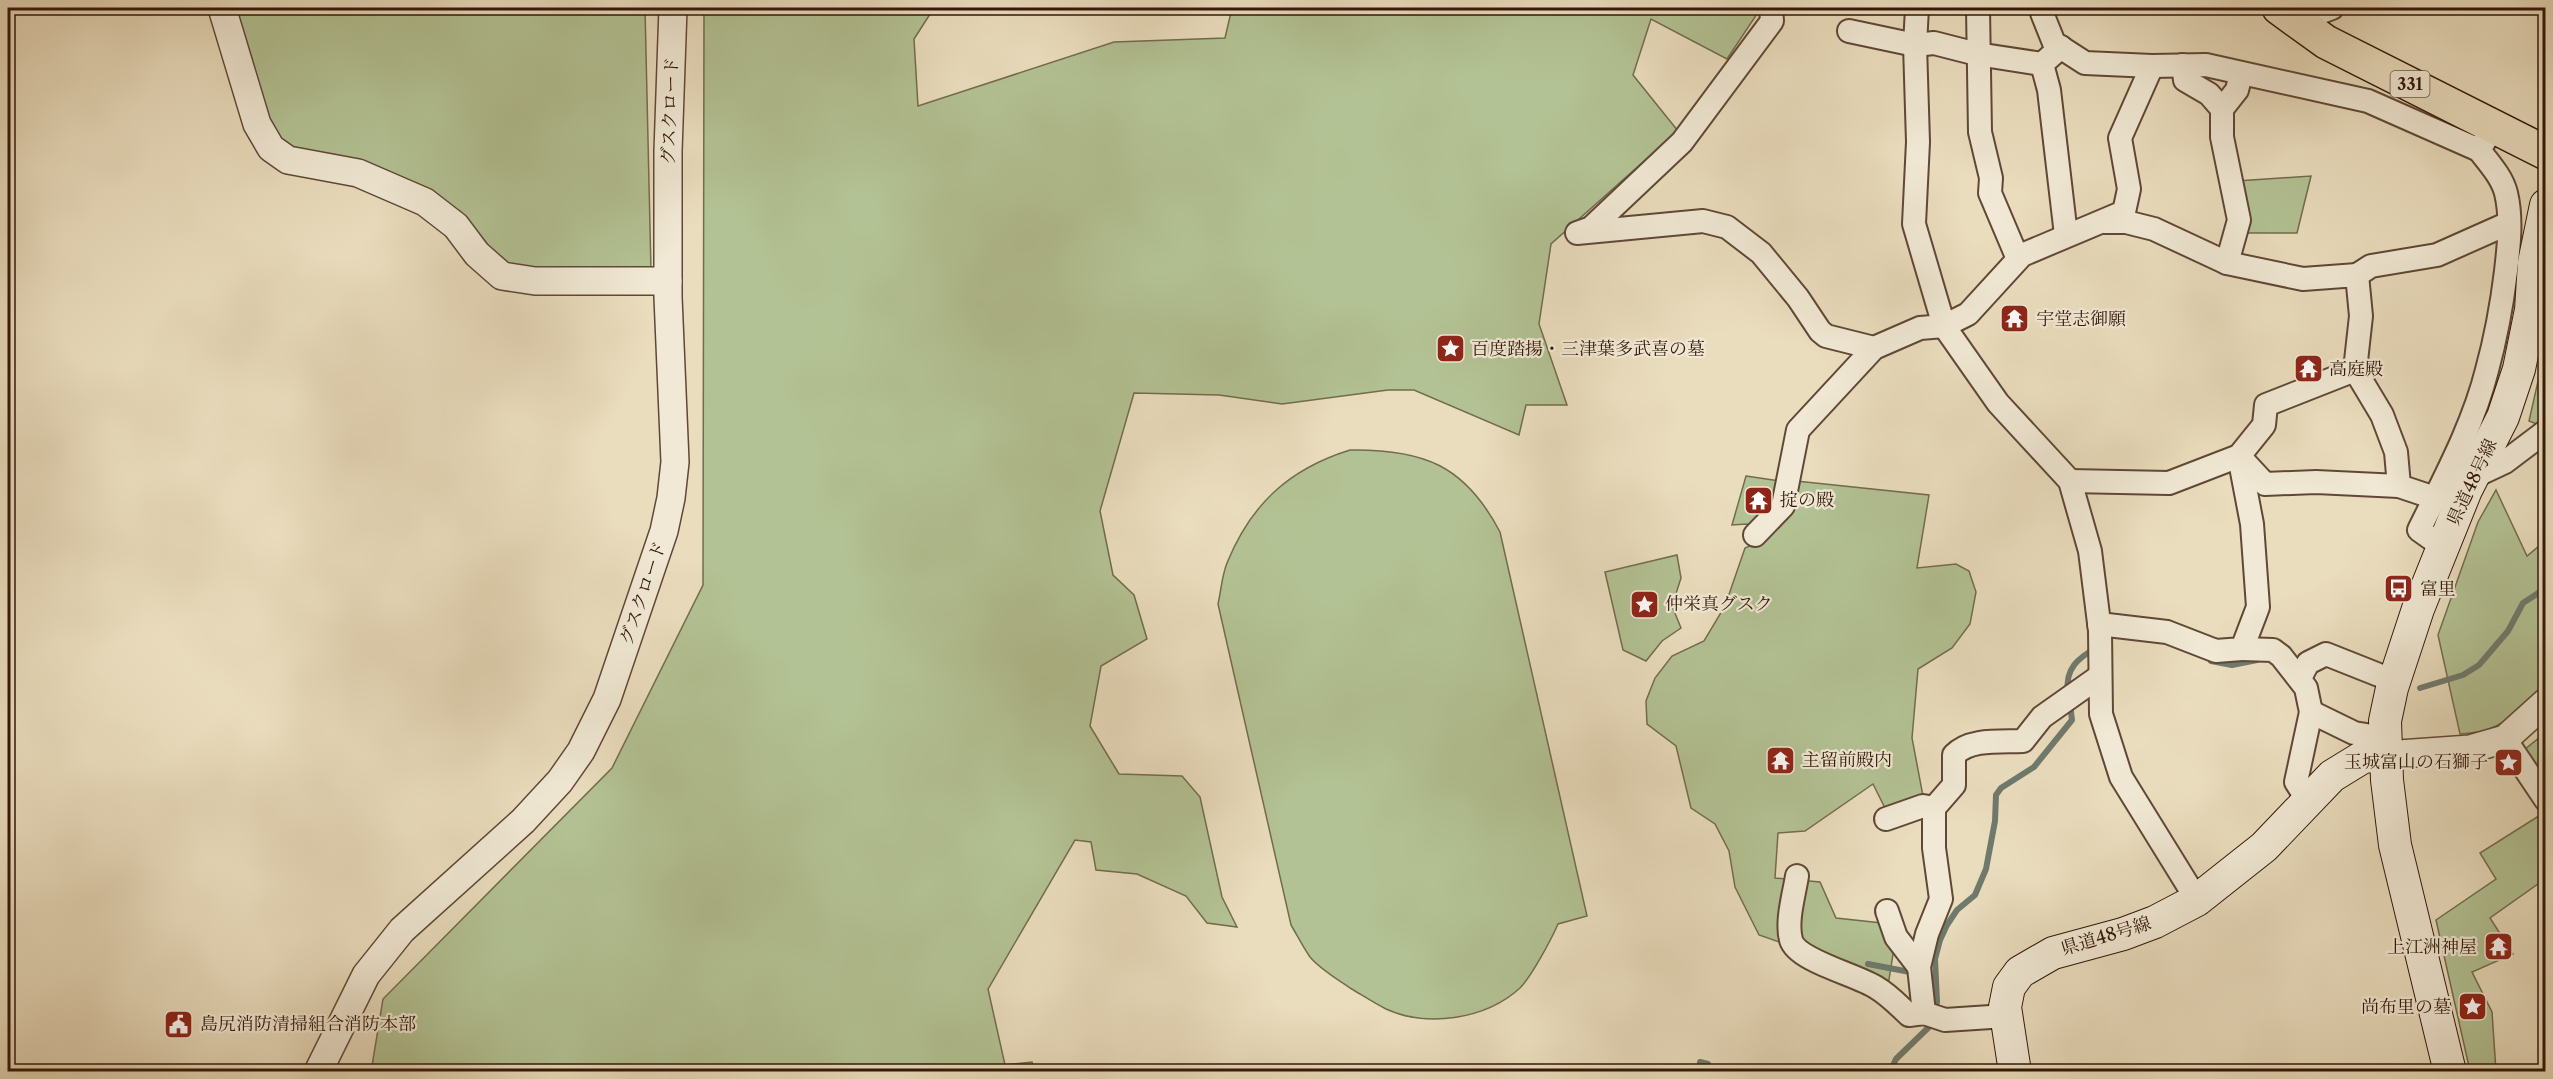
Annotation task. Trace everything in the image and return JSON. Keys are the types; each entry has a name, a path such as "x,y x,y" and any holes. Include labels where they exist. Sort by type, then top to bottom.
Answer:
{"highway":[{"name":"331","path":"2287,15 2326,42 2486,138 2546,153"}],"main road":[{"name":"県道48号線","path":"2450,1071 2395,845 2385,746 2385,721 2394,681 2418,609 2473,477 2503,417 2519,369 2531,310 2534,263 2546,205"},
{"name":"県道48号線","path":"2015,1071 2005,1007 2009,987 2020,972 2053,953 2123,934 2155,922 2197,900 2264,847 2332,776 2385,746"}],"street":[{"path":"222,8 257,124 271,148 288,160 358,173 425,202 456,226 477,254 502,276 535,281 668,280"},
{"name":"グスクロード","path":"318,1071 366,975 402,930 523,821 560,781 582,752 607,699 664,531 675,462 668,280 668,151 674,8"},
{"path":"1771,8 1772,21 1755,47 1682,142 1591,228 1577,233 1702,221 1727,227 1761,253 1826,336 1874,348"},
{"path":"1917,8 1915,45 1918,142 1914,224 1944,326 1998,403 2070,481 2090,551 2100,627 2101,714 2121,777 2197,900"},
{"path":"1978,8 1980,132 1991,178 1990,193 2018,259"},
{"path":"2042,8 2054,42 2085,63 2152,66 2206,65 2368,101 2486,138 2494,168 2505,192 2509,223 2500,312 2487,372 2470,421 2419,530 2443,547"},
{"path":"2287,15 2332,8"},
{"path":"1849,31 1915,45 1934,43 1977,54 2042,64"},
{"path":"2042,64 2061,47"},
{"path":"2042,64 2049,90 2066,235"},
{"path":"2183,65 2185,80 2209,94 2222,109"},
{"path":"1755,535 1783,506 1798,430 1874,348 1920,328 1944,326 1968,314 2022,255 2124,212 2129,189 2120,138 2152,66"},
{"path":"2227,263 2240,220 2222,137 2222,109 2237,90 2241,74"},
{"path":"2099,222 2126,222 2154,229 2186,246 2227,263 2303,279 2357,275 2371,266 2437,255 2509,223"},
{"path":"2357,275 2361,316 2355,370 2382,415 2396,452 2399,486"},
{"path":"2070,481 2169,483 2239,456 2264,425 2266,405 2355,370"},
{"path":"2473,477 2505,462 2546,431"},
{"path":"2239,456 2265,484 2316,482 2399,486 2435,498"},
{"path":"2239,456 2252,524 2258,607 2242,649"},
{"path":"2100,627 2167,632 2216,651 2273,650 2303,683 2311,712 2296,782 2308,801"},
{"path":"2303,683 2308,663 2326,654 2394,681"},
{"path":"1919,967 1927,934 1941,898 1934,848 1934,808 1954,785 1954,755 1961,748 1976,744 2023,741 2042,717 2082,689 2101,669"},
{"path":"2311,712 2385,746 2470,749 2505,739 2546,702"},
{"path":"2505,739 2546,800"},
{"path":"1886,819 1923,806 1934,808"},
{"path":"1797,876 1789,928 1791,942 1808,958 1852,974 1878,988 1909,1015 2006,1016"},
{"path":"1887,911 1896,937 1919,967 1932,1015"}],"green space":[{"path":"236,8 645,8 651,271 507,268 460,211 376,168 278,147"},
{"path":"704,8 934,8 914,39 918,106 1114,42 1225,38 1232,8 1758,8 1759,11 1727,59 1651,19 1633,75 1678,131 1551,244 1539,324 1567,405 1526,405 1519,435 1414,390 1388,390 1282,404 1219,395 1134,393 1100,511 1113,575 1134,595 1147,639 1101,666 1090,726 1119,774 1182,776 1200,797 1222,897 1237,927 1207,923 1186,896 1137,874 1096,870 1091,842 1075,840 988,989 1005,1065 1032,1062 1034,1071 371,1072 383,999 612,768 703,585"},
{"path":"2311,176 2297,233 2242,233 2237,181"},
{"path":"2545,350 2545,421 2539,425 2529,421"},
{"path":"1350,450 1399,453 1439,466 1456,476 1472,491 1500,532 1587,916 1558,924 1525,983 1506,999 1491,1007 1456,1017 1420,1018 1386,1009 1324,970 1310,957 1302,945 1291,925 1218,604 1227,563 1248,523 1260,506 1275,491 1308,467"},
{"path":"1746,476 1780,481 1776,502 1751,529 1747,524 1732,525"},
{"path":"1796,481 1929,495 1917,568 1956,564 1969,571 1976,592 1970,624 1952,648 1918,669 1912,738 1923,796 1886,810 1873,784 1805,831 1778,833 1775,878 1820,882 1836,918 1882,923 1893,954 1888,986 1814,954 1759,935 1735,887 1729,851 1715,824 1691,808 1676,746 1647,724 1646,701 1655,678 1672,656 1704,641 1725,606 1745,548 1761,541"},
{"path":"2496,490 2527,556 2545,541 2545,684 2505,721 2486,730 2460,734 2438,635 2478,522"},
{"path":"1677,555 1681,578 1672,606 1681,628 1662,641 1646,661 1623,650 1605,572"},
{"path":"2545,733 2545,783 2524,750"},
{"path":"2542,814 2545,819 2545,879 2490,918 2513,954 2472,972 2492,1012 2496,1071 2470,1071 2436,920 2496,879 2480,853"}],"waterway":[{"path":"2420,688 2463,675 2479,665 2508,631 2523,603 2546,588"},
{"path":"2068,691 2069,676 2074,665 2096,648"},
{"path":"2211,661 2232,665 2257,660"},
{"path":"1890,1072 1896,1059 1930,1026 1937,1002 1935,959 1940,940 1957,910 1975,895 1986,869 1995,821 1996,795 2001,788 2034,767 2072,720 2070,704"},
{"path":"1868,964 1910,972"},
{"path":"1700,1062 1708,1064 1712,1072"}],"place":[{"name":"宇堂志御願","path":"2015,319"},
{"name":"百度踏揚・三津葉多武喜の墓","path":"1450,349"},
{"name":"高庭殿","path":"2308,369"},
{"name":"掟の殿","path":"1759,500"},
{"name":"富里","path":"2399,589"},
{"name":"仲栄真グスク","path":"1644,604"},
{"name":"主留前殿内","path":"1781,760"},
{"name":"玉城富山の石獅子","path":"2509,762"},
{"name":"上江洲神屋","path":"2498,947"},
{"name":"尚布里の墓","path":"2472,1007"},
{"name":"島尻消防清掃組合消防本部","path":"179,1024"}]}
